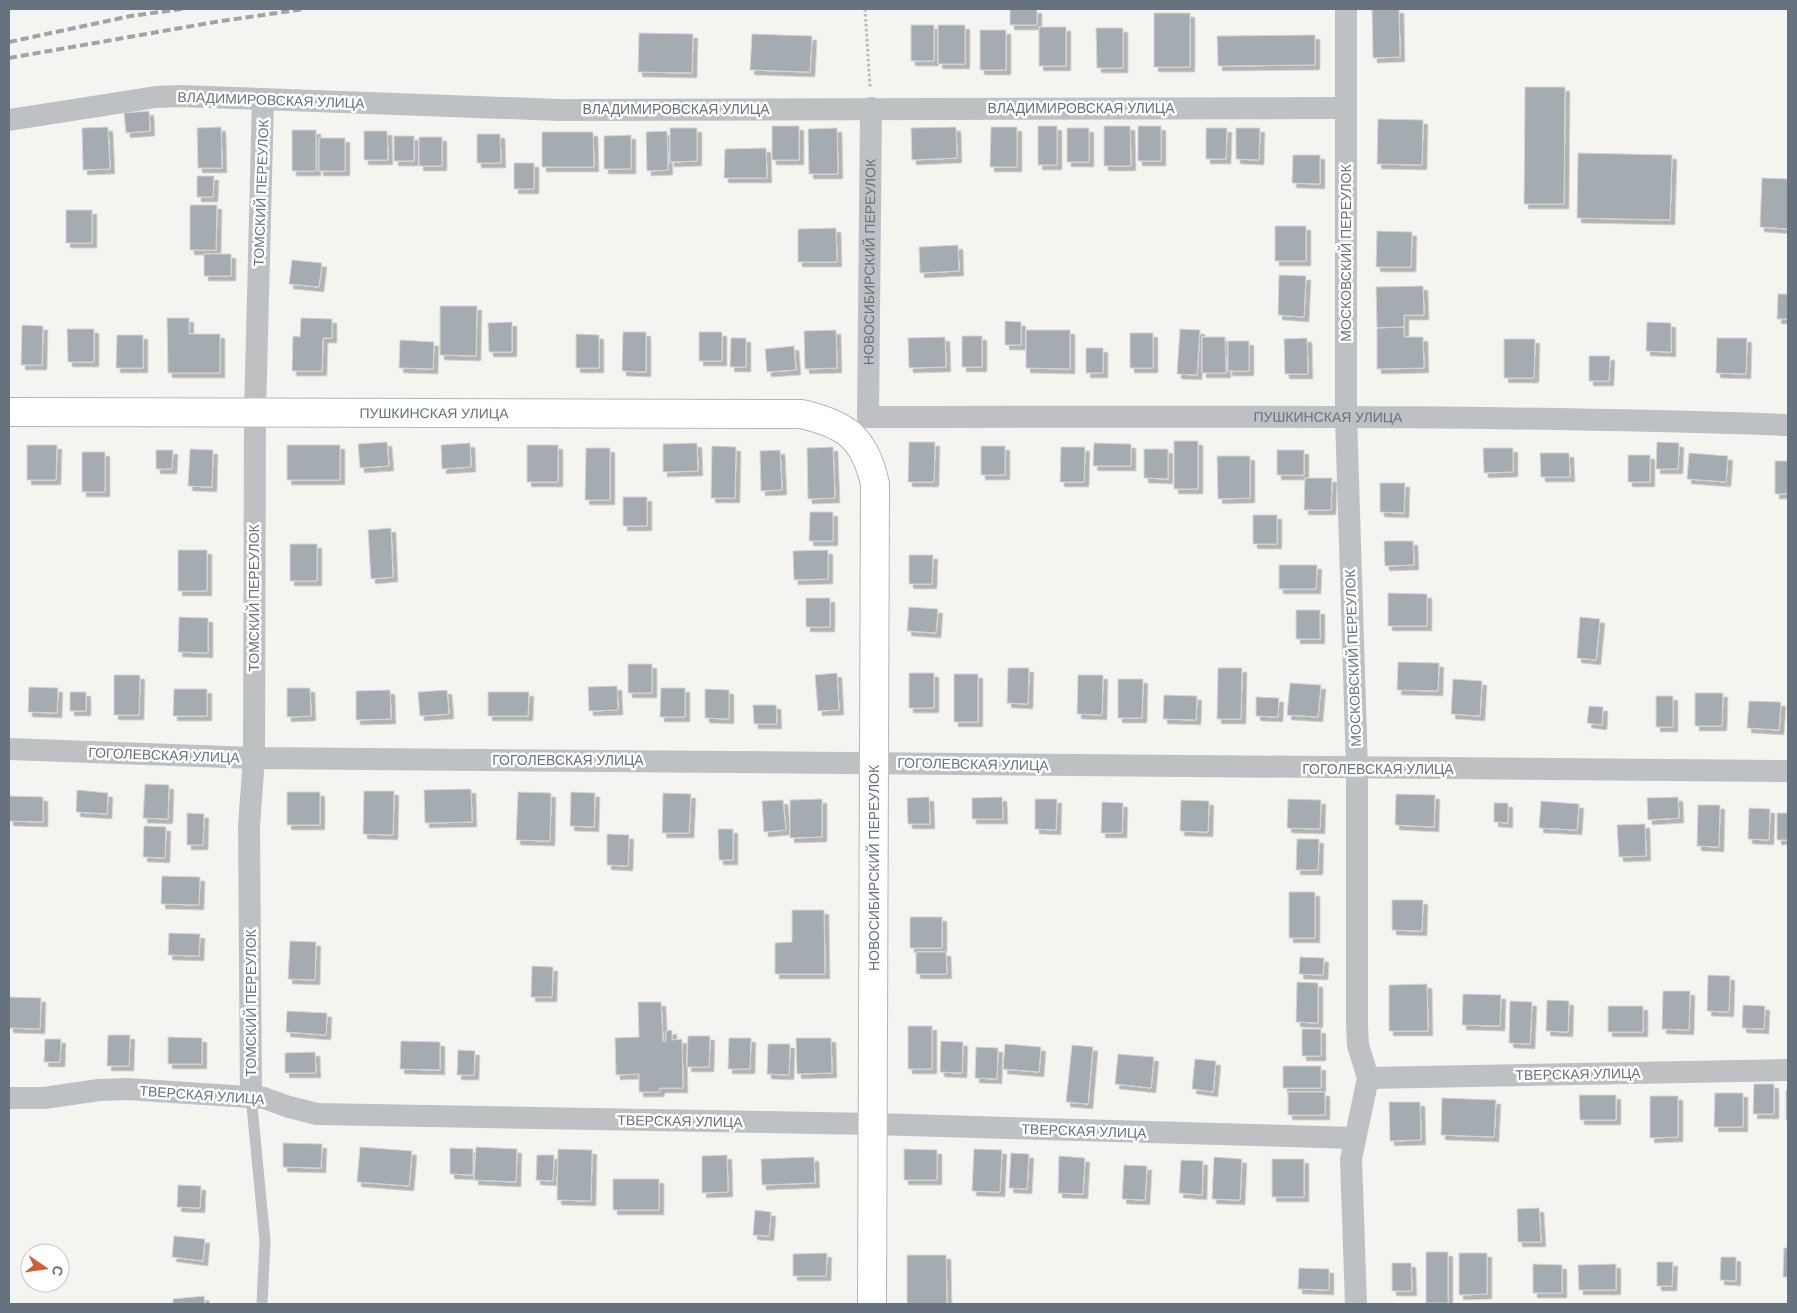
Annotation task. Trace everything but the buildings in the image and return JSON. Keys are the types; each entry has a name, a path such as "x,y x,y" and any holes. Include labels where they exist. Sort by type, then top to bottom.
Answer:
{"street":[{"name":"МОСКОВСКИЙ ПЕРЕУЛОК","path":"1346,9 1346,416 1357,769 1356,1026 1358,1045 1368,1078 1351,1159 1356,1304"},
{"name":"ВЛАДИМИРОВСКАЯ УЛИЦА","path":"9,120 156,97 560,110 1345,108"},
{"name":"ТОМСКИЙ ПЕРЕУЛОК","path":"251,1096 249,826 254,758 255,414 264,100"},
{"name":"НОВОСИБИРСКИЙ ПЕРЕУЛОК","path":"871,108 860,427 864,450 875,484 872,1304"},
{"name":"ПУШКИНСКАЯ УЛИЦА","path":"9,412 801,414 819,418 839,427 1346,416 1612,419 1788,425"},
{"name":"ГОГОЛЕВСКАЯ УЛИЦА","path":"9,749 254,758 874,762 1357,769 1788,771"},
{"name":"ТВЕРСКАЯ УЛИЦА","path":"1368,1078 1788,1070"},
{"name":"ТВЕРСКАЯ УЛИЦА","path":"9,1098 44,1098 99,1090 127,1089 251,1096 275,1100 289,1107 317,1114 873,1124 1354,1138"}],"lane":[{"path":"251,1096 265,1241 262,1304"}],"path":[{"path":"864,9 871,108"}],"railway":[{"path":"9,42 131,16 182,9"},
{"path":"9,58 215,22 304,9"}]}
